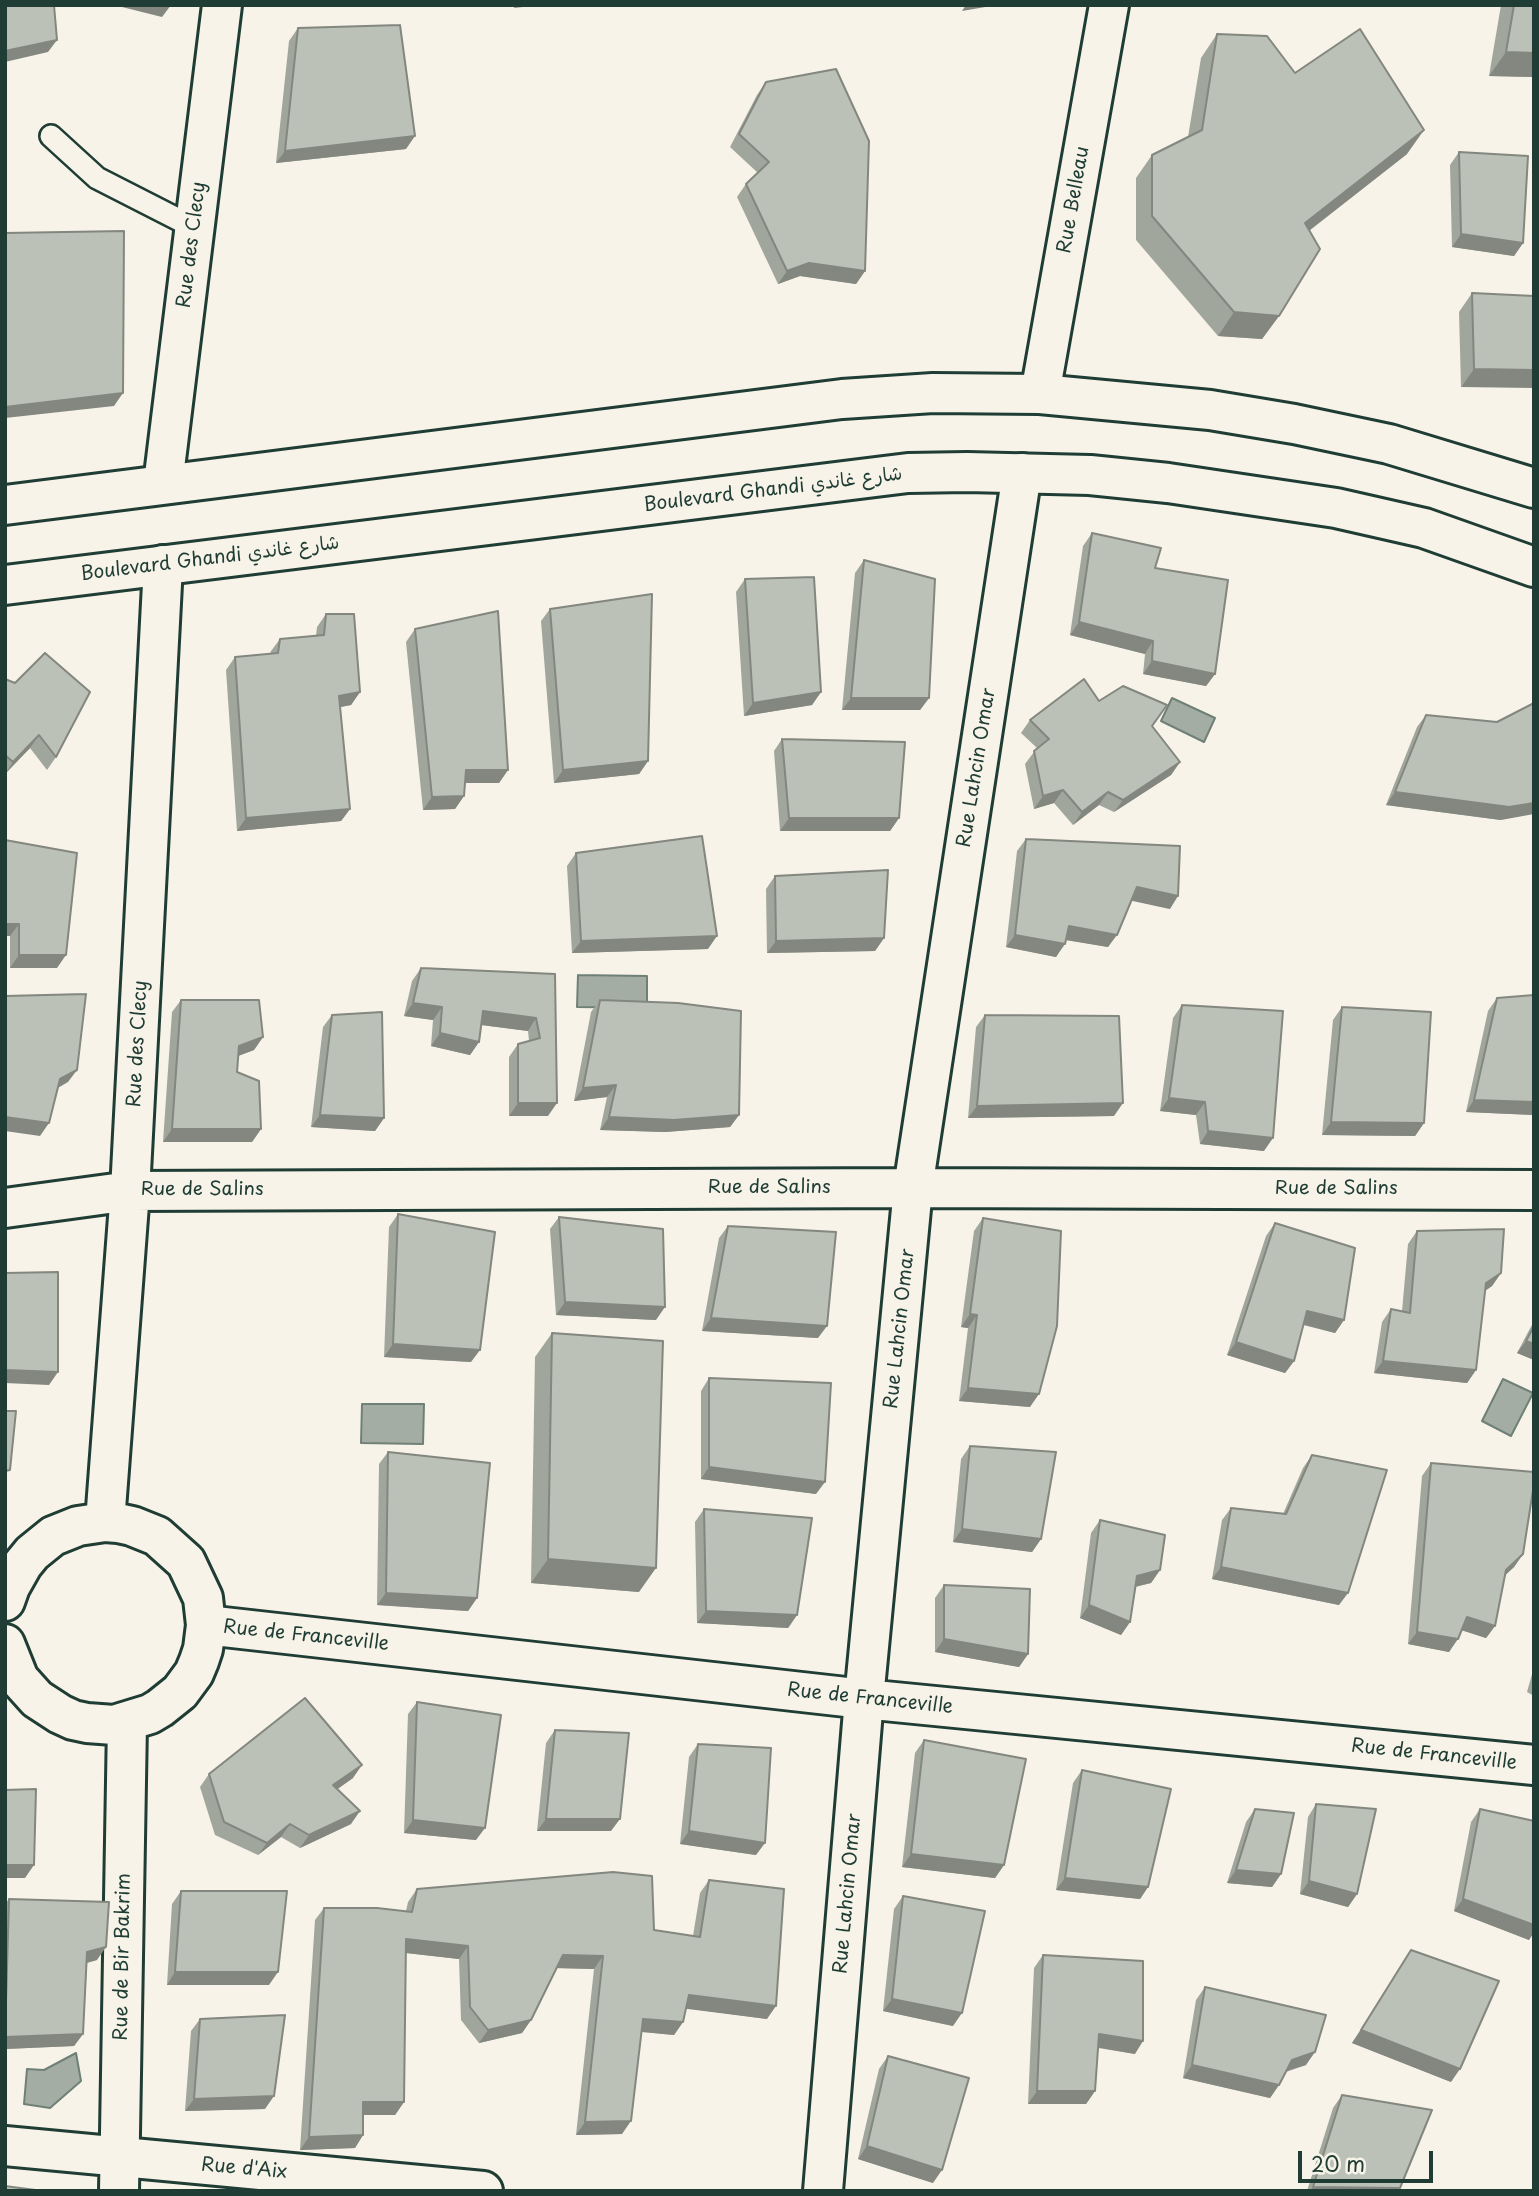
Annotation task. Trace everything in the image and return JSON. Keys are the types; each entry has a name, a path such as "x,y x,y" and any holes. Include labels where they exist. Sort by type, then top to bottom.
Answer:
{"street":[{"name":"Rue des Clecy","path":"163,484 222,5"},
{"name":"Rue Belleau","path":"1040,394 1108,5"},
{"path":"5,505 842,399 933,393 1040,394 1210,410 1389,444 1534,488"},
{"name":"Boulevard Ghandi شارع غاندي","path":"5,586 908,473 967,471 1090,475 1168,483 1336,508 1424,528 1534,567"},
{"name":"Rue Lahcin Omar","path":"823,2191 864,1699 914,1188 1021,473"},
{"name":"Rue des Clecy","path":"105,1522 130,1191 163,565"},
{"name":"Rue de Salins","path":"5,1208 130,1191 914,1188 1534,1190"},
{"path":"5,1601 15,1575 42,1544 65,1530 105,1522 144,1530 177,1552 186,1562 199,1586 206,1625 203,1650 187,1683 160,1708 127,1723 114,1725 73,1720 48,1708 19,1679 5,1644"},
{"name":"Rue de Franceville","path":"206,1625 864,1699 1534,1765"},
{"name":"Rue de Bir Bakrim","path":"119,2174 127,1723"},
{"name":"Rue d'Aix","path":"5,2146 119,2174 483,2191"}],"lane":[{"path":"51,136 97,178 195,228"}],"shaded area":[{"path":"1172,698 1215,718 1204,742 1161,721"},
{"path":"578,975 647,976 647,1008 577,1007"},
{"path":"1503,1379 1533,1393 1511,1436 1482,1421"},
{"path":"362,1404 424,1404 423,1444 361,1443"},
{"path":"76,2053 81,2081 50,2108 24,2104 27,2069 44,2070"}],"building":[{"path":"5,5 54,5 57,40 5,51"},
{"path":"1514,5 1534,5 1534,53 1506,52"},
{"path":"400,25 415,136 285,151 298,28"},
{"path":"1360,29 1424,130 1305,223 1320,249 1279,316 1234,312 1152,216 1152,155 1202,130 1217,34 1267,36 1295,73"},
{"path":"836,69 869,141 865,271 809,263 787,271 746,184 769,162 739,134 766,82"},
{"path":"1459,152 1528,156 1523,243 1461,234"},
{"path":"124,231 123,393 5,407 5,233"},
{"path":"1472,293 1534,296 1534,370 1474,369"},
{"path":"1092,533 1161,548 1155,568 1228,580 1215,674 1152,661 1153,641 1079,622"},
{"path":"864,560 935,579 929,698 851,698"},
{"path":"814,577 821,692 753,703 745,579"},
{"path":"652,594 648,761 563,770 550,609"},
{"path":"498,611 508,770 466,770 464,796 432,797 415,629"},
{"path":"326,614 354,614 360,692 339,696 350,809 246,818 235,657 278,653 280,639 324,635"},
{"path":"45,653 90,692 56,757 39,735 13,762 5,755 5,679 15,683"},
{"path":"1084,679 1099,701 1123,686 1167,705 1152,726 1180,762 1123,800 1108,792 1082,812 1063,790 1043,796 1034,751 1049,739 1030,720"},
{"path":"1534,703 1534,803 1509,807 1395,792 1426,715 1497,722"},
{"path":"782,739 905,742 899,818 789,818"},
{"path":"702,836 717,936 581,941 576,853"},
{"path":"1026,839 1180,846 1178,896 1137,887 1117,935 1069,926 1065,944 1015,935"},
{"path":"5,840 77,853 66,955 19,955 19,924 5,924"},
{"path":"888,870 884,938 776,941 775,876"},
{"path":"421,968 555,974 557,1103 518,1103 518,1044 540,1038 536,1018 483,1011 479,1042 440,1033 442,1007 413,1003"},
{"path":"86,994 77,1070 60,1079 49,1123 5,1117 5,996"},
{"path":"1534,995 1534,1102 1474,1100 1497,998"},
{"path":"181,1000 259,1000 263,1037 239,1046 237,1072 259,1081 261,1129 172,1129"},
{"path":"600,1000 678,1003 741,1011 739,1115 674,1120 609,1117 616,1085 583,1088"},
{"path":"1182,1005 1283,1011 1273,1138 1208,1131 1205,1102 1169,1098"},
{"path":"1342,1007 1431,1012 1424,1123 1331,1122"},
{"path":"382,1012 384,1118 320,1115 332,1015"},
{"path":"985,1015 1119,1016 1123,1103 977,1106"},
{"path":"398,1214 495,1232 480,1350 393,1344"},
{"path":"559,1217 663,1229 665,1307 565,1302"},
{"path":"983,1218 1061,1231 1057,1326 1039,1394 968,1388 977,1315 970,1314"},
{"path":"1275,1223 1355,1248 1344,1320 1307,1311 1294,1361 1236,1342"},
{"path":"728,1226 836,1232 827,1326 711,1318"},
{"path":"1504,1229 1501,1273 1486,1283 1476,1370 1383,1361 1391,1309 1410,1313 1417,1231"},
{"path":"58,1272 58,1372 5,1370 5,1273"},
{"path":"1534,1326 1534,1344 1526,1341"},
{"path":"552,1333 663,1341 656,1568 548,1559"},
{"path":"709,1378 831,1383 825,1482 709,1467"},
{"path":"5,1411 16,1411 10,1470 5,1471"},
{"path":"970,1446 1056,1452 1041,1539 962,1529"},
{"path":"388,1452 490,1463 477,1598 386,1593"},
{"path":"1312,1455 1387,1470 1348,1593 1221,1567 1231,1508 1286,1514"},
{"path":"1431,1463 1534,1472 1523,1554 1506,1570 1495,1626 1467,1617 1458,1639 1417,1632"},
{"path":"704,1509 812,1518 797,1615 706,1611"},
{"path":"1100,1520 1165,1535 1160,1570 1137,1576 1130,1622 1089,1605"},
{"path":"944,1585 1030,1589 1028,1654 944,1639"},
{"path":"305,1698 362,1765 333,1785 360,1811 309,1835 290,1824 267,1843 224,1822 209,1774"},
{"path":"417,1702 501,1715 485,1828 413,1820"},
{"path":"555,1730 629,1733 620,1819 546,1819"},
{"path":"924,1740 1026,1759 1004,1865 911,1854"},
{"path":"698,1744 771,1748 765,1843 689,1831"},
{"path":"1082,1770 1171,1789 1148,1887 1065,1878"},
{"path":"36,1789 34,1865 5,1865 5,1790"},
{"path":"1316,1804 1376,1809 1357,1894 1309,1881"},
{"path":"1255,1809 1294,1813 1281,1874 1236,1870"},
{"path":"1480,1809 1534,1821 1534,1925 1463,1899"},
{"path":"613,1872 652,1876 654,1930 700,1937 709,1880 784,1889 776,2006 689,1995 683,2022 643,2019 631,2121 585,2122 603,1956 563,1955 531,2020 488,2030 470,2007 468,1946 406,1939 404,2102 363,2102 363,2135 309,2137 324,1908 377,1908 412,1912 417,1889"},
{"path":"181,1891 287,1891 278,1972 175,1972"},
{"path":"903,1896 985,1911 962,2013 892,1999"},
{"path":"9,1899 109,1902 106,1947 87,1952 83,2034 5,2037"},
{"path":"1411,1950 1499,1981 1460,2069 1361,2030"},
{"path":"1043,1955 1143,1961 1143,2041 1099,2034 1095,2091 1037,2091"},
{"path":"1205,1987 1326,2015 1315,2052 1292,2060 1279,2085 1192,2065"},
{"path":"285,2015 274,2096 194,2099 200,2019"},
{"path":"888,2056 969,2078 942,2170 867,2146"},
{"path":"1342,2095 1432,2110 1400,2188 1313,2187"},
{"path":"5,2186 43,2191 5,2191"}]}
